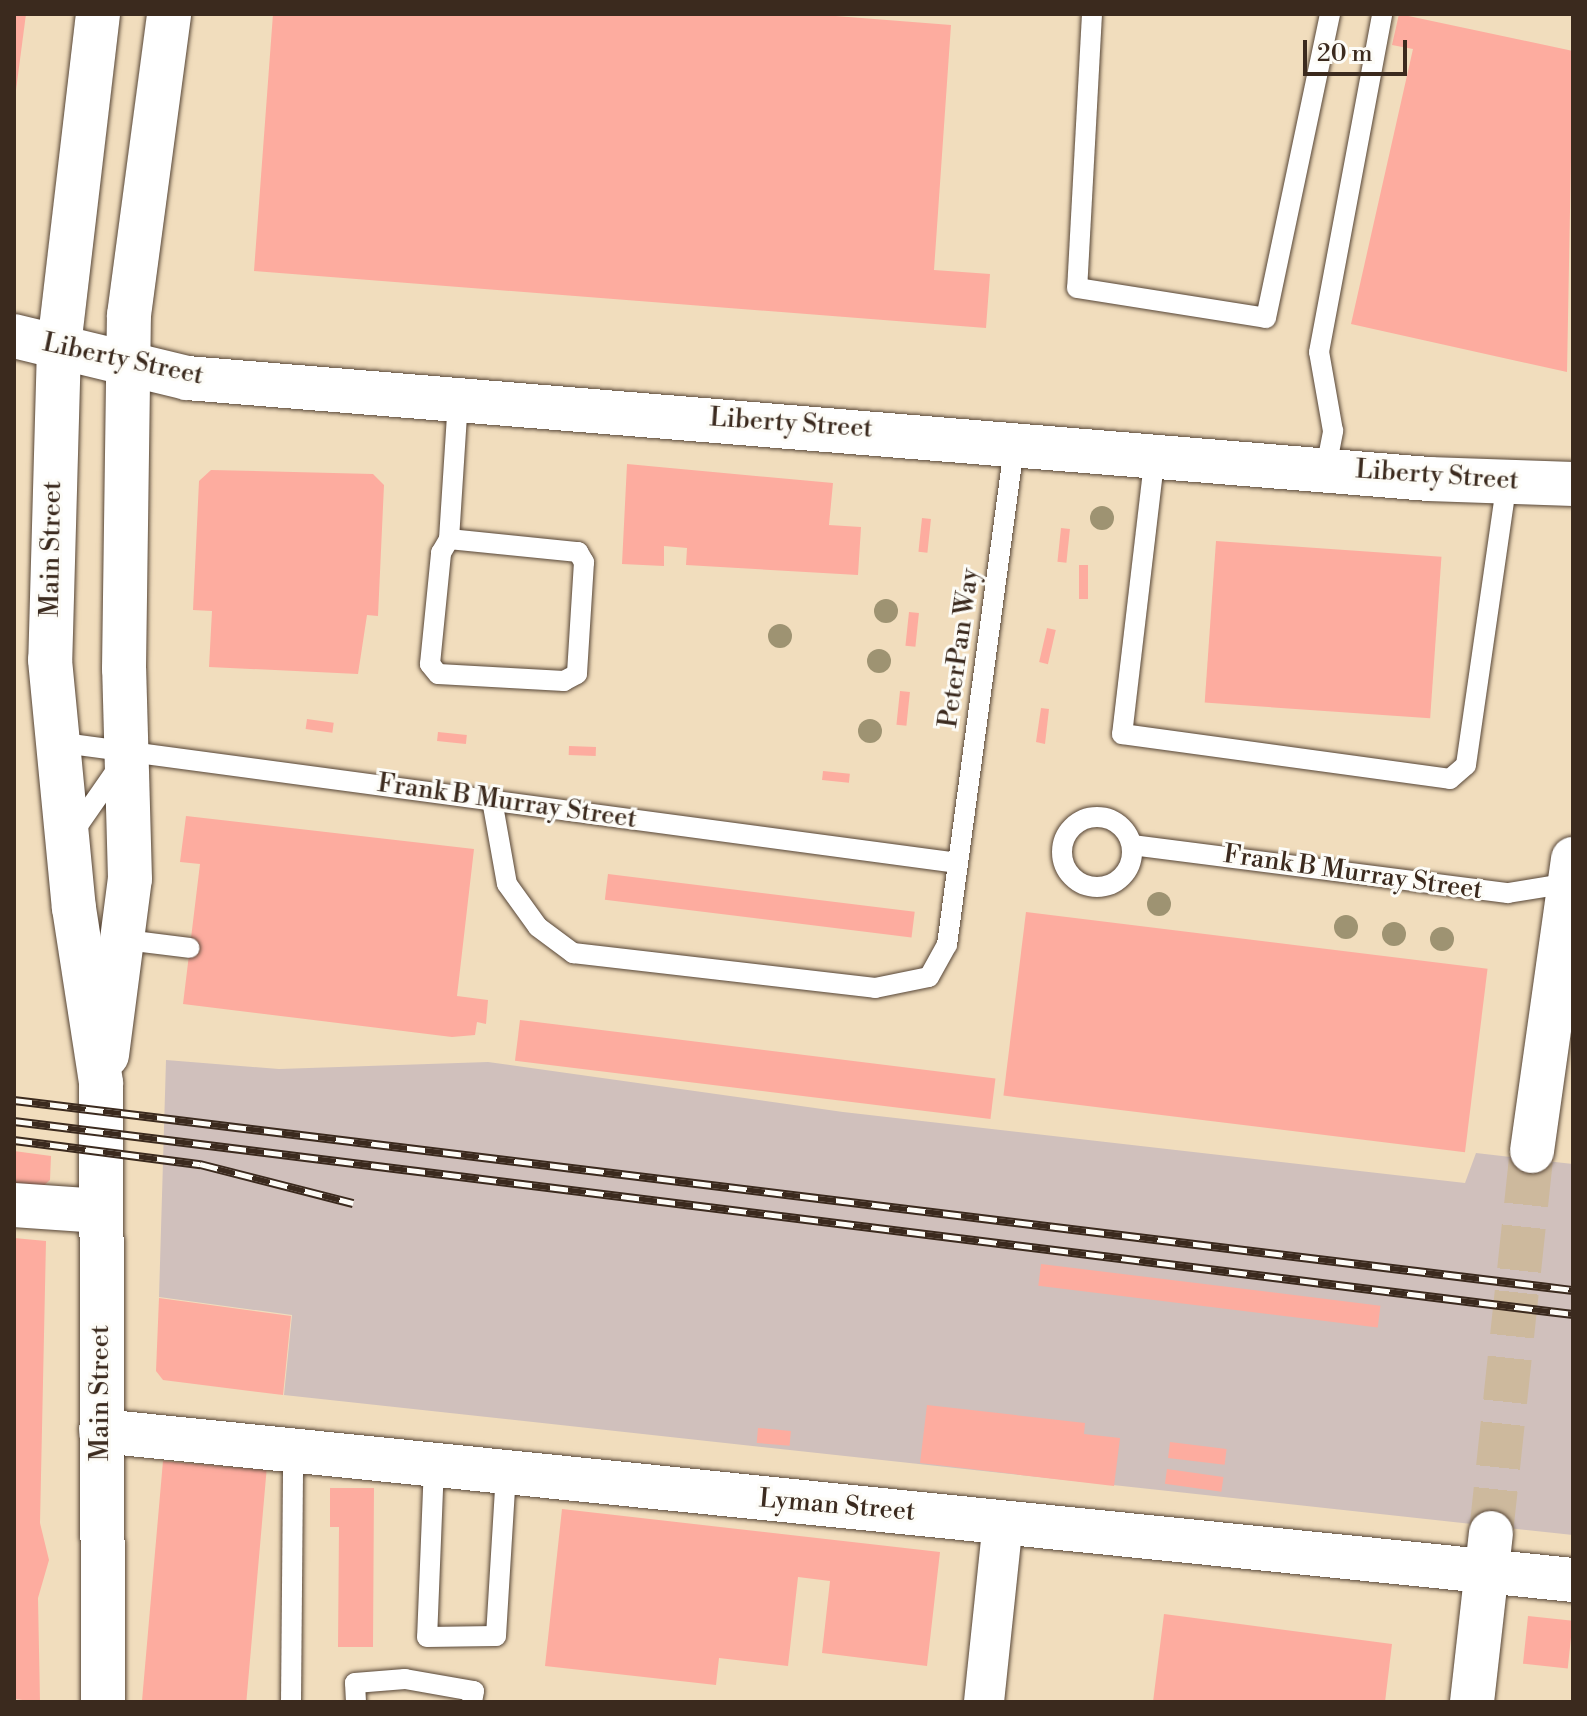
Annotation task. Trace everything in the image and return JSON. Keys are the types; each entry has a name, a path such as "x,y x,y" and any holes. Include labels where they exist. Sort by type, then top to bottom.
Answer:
{"main road":[{"name":"Main Street","path":"98,14 59,347 50,660 66,842 101,1083 103,1702"},
{"name":"Main Street","path":"101,1083 126,940 127,363 169,14"},
{"name":"Liberty Street","path":"14,336 187,378 1015,440 1326,468 1573,484"},
{"path":"1532,1151 1572,875"},
{"path":"14,1205 100,1211"},
{"name":"Lyman Street","path":"101,1431 1003,1521 1489,1552 1573,1580"},
{"path":"1472,1702 1489,1552"}],"street":[{"path":"984,1702 1003,1521"}],"lane":[{"path":"1092,14 1077,288 1266,318 1330,14"},
{"path":"1326,468 1333,431 1319,352 1382,14"},
{"path":"449,539 578,552 584,562 577,674 564,681 438,674 430,664 441,553 449,539 458,400"},
{"name":"PeterPan Way","path":"492,800 507,884 538,927 573,953 907,986 929,977 947,945 1015,440"},
{"path":"1155,453 1122,734 1450,779 1466,765 1507,481"},
{"name":"Frank B Murray Street","path":"56,742 958,863"},
{"path":"66,842 128,751"},
{"name":"Frank B Murray Street","path":"1132,845 1508,893 1572,875"},
{"path":"126,940 190,948"},
{"path":"291,1702 293,1450"},
{"path":"434,1465 427,1637 496,1636 506,1473"},
{"path":"356,1702 355,1683 405,1679 474,1691 472,1702"}],"shaded area":[{"path":"166,1060 279,1069 488,1062 843,1112 1465,1183 1476,1153 1573,1164 1573,1535 284,1395 292,1315 159,1297"}],"building":[{"path":"14,14 26,14 16,90 14,90"},
{"path":"273,14 810,14 951,25 934,270 990,274 986,328 254,271"},
{"path":"1399,14 1573,51 1567,372 1351,324 1413,49 1392,45"},
{"path":"627,464 833,483 829,525 861,527 858,575 686,565 687,548 664,546 664,566 622,564"},
{"path":"211,470 373,474 384,485 378,616 367,615 358,674 209,667 212,611 193,610 199,481"},
{"path":"922,518 931,519 927,553 918,552"},
{"path":"1061,528 1070,529 1066,563 1057,562"},
{"path":"1216,541 1441,557 1430,718 1205,703"},
{"path":"1079,565 1088,565 1088,599 1079,599"},
{"path":"909,612 919,613 915,647 905,646"},
{"path":"1047,628 1056,630 1048,664 1039,662"},
{"path":"900,691 910,692 906,726 896,725"},
{"path":"1041,708 1049,709 1045,744 1036,742"},
{"path":"307,719 334,723 332,733 306,729"},
{"path":"438,732 467,735 466,744 437,741"},
{"path":"569,746 596,747 596,756 569,755"},
{"path":"823,771 850,774 849,783 822,780"},
{"path":"186,816 474,849 457,996 488,1000 486,1024 477,1022 475,1035 452,1037 183,1004 200,864 180,862"},
{"path":"608,874 915,912 912,937 605,900"},
{"path":"1026,912 1488,969 1465,1152 1003,1096"},
{"path":"520,1020 995,1078 990,1119 515,1061"},
{"path":"14,1151 51,1156 50,1180 42,1187 14,1184"},
{"path":"14,1238 46,1241 40,1523 49,1560 38,1598 40,1702 14,1699"},
{"path":"1041,1264 1380,1306 1378,1328 1038,1286"},
{"path":"159,1298 291,1316 283,1395 163,1380 156,1371"},
{"path":"927,1405 1085,1423 1084,1434 1120,1438 1114,1486 920,1463"},
{"path":"758,1428 791,1431 790,1446 757,1443"},
{"path":"1170,1442 1227,1449 1225,1465 1168,1458"},
{"path":"163,1461 267,1470 246,1702 142,1701"},
{"path":"1167,1469 1223,1477 1221,1492 1165,1484"},
{"path":"330,1488 374,1488 373,1647 338,1647 339,1527 330,1527"},
{"path":"562,1509 940,1552 927,1666 822,1653 830,1581 798,1577 788,1666 719,1658 716,1685 545,1666"},
{"path":"1164,1614 1392,1644 1385,1702 1153,1702"},
{"path":"1528,1616 1573,1621 1568,1668 1523,1664"}],"tunnel":[{"path":"1491,1533 1532,1151"}],"railway":[{"path":"14,1100 1573,1290"},
{"path":"14,1121 1573,1314"},
{"path":"14,1140 200,1164 353,1203"}]}
